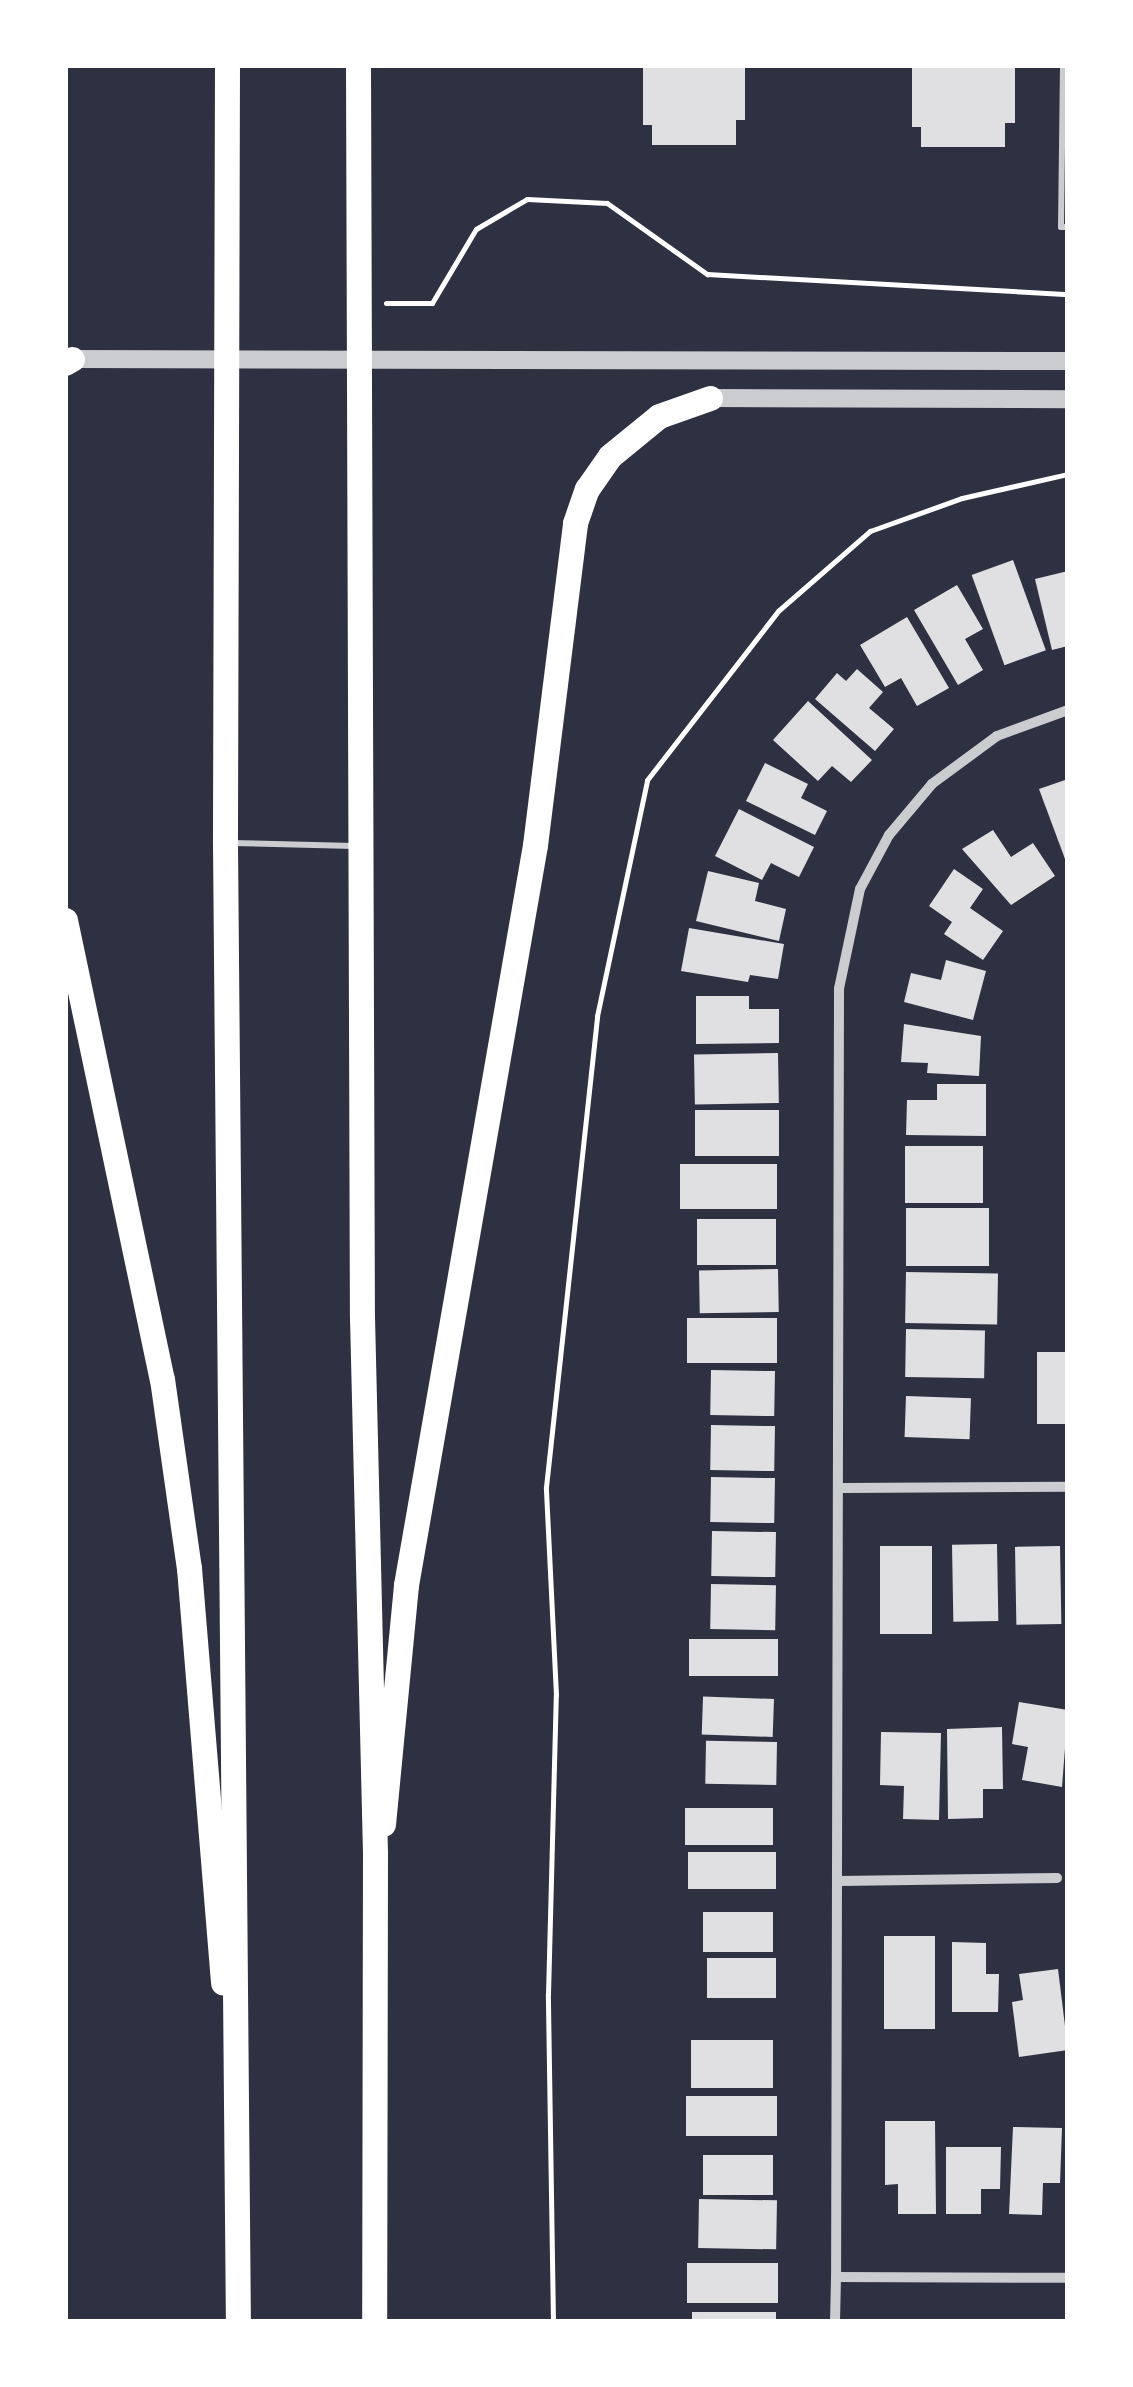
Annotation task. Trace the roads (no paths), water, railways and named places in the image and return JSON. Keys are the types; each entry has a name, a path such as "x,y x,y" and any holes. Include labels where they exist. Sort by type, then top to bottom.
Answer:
{"highway":[{"path":"227,65 225,843 240,2197 238,2322"},
{"path":"358,65 359,846 374,1853 374,2322"},
{"path":"374,1853 390,1797 406,1585 535,845 575,524 587,488 610,456 659,416 710,398"},
{"path":"65,920 162,1379 189,1568 240,2197"}],"street":[{"path":"69,361 1068,361"},
{"path":"710,398 1068,398"},
{"path":"835,2322 842,1488 839,989 860,889 888,835 932,784 997,736 1068,710"},
{"path":"842,1488 1068,1487"},
{"path":"839,1881 1056,1878"},
{"path":"836,2277 1068,2278"}],"lane":[{"path":"1063,65 1061,227 1068,226"},
{"path":"225,843 359,846"}]}
